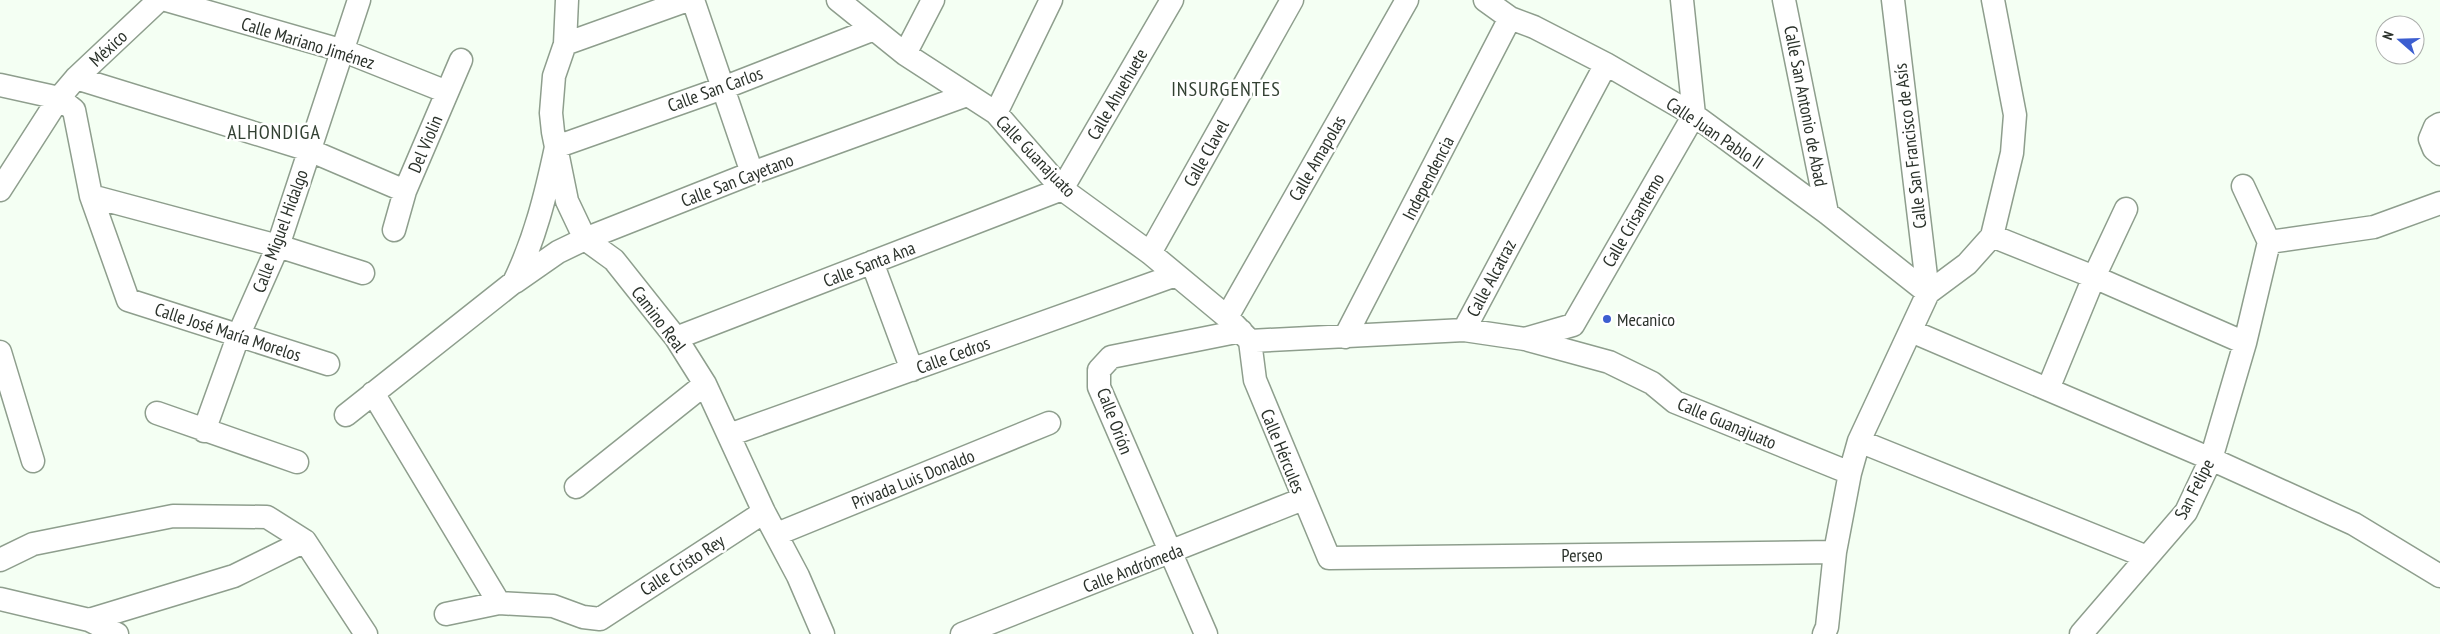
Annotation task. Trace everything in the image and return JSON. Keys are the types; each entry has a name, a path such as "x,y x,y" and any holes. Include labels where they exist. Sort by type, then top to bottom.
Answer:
{"street":[{"name":"México","path":"0,190 59,98 76,78 160,0"},
{"name":"Calle Mariano Jiménez","path":"166,0 344,51 447,92"},
{"name":"Calle Miguel Hidalgo","path":"204,431 239,334 278,246 344,51 359,0"},
{"name":"Camino Real","path":"568,0 565,44 554,76 551,113 567,201 585,239 614,260 676,338 705,384 764,512 798,576 816,632"},
{"path":"565,44 688,0"},
{"path":"693,0 752,173"},
{"name":"Calle Guanajuato","path":"838,0 905,54 996,113 1062,189 1150,253 1239,329"},
{"path":"905,54 933,0"},
{"path":"996,113 1051,0"},
{"name":"Calle Ahuehuete","path":"1062,189 1172,0"},
{"name":"Calle Clavel","path":"1150,253 1292,0"},
{"name":"Calle Amapolas","path":"1239,329 1407,0"},
{"name":"Calle Juan Pablo II","path":"1485,0 1510,18 1534,27 1606,64 1694,115 1827,213 1928,293"},
{"path":"1682,0 1694,115"},
{"name":"Calle San Antonio de Abad","path":"1784,0 1827,213"},
{"name":"Calle San Francisco de Asís","path":"1893,0 1928,293"},
{"path":"1824,634 1827,627 1835,552 1850,474 1860,441 1928,293 1967,264 1992,236 2012,153 2015,115 1993,0"},
{"name":"Independencia","path":"1345,337 1510,18"},
{"name":"Calle San Carlos","path":"556,146 723,88 874,29"},
{"name":"Del Violin","path":"394,230 405,191 461,60"},
{"name":"Calle Alcatraz","path":"1239,329 1345,337 1464,330 1606,64"},
{"path":"76,78 309,150 405,191"},
{"path":"0,85 59,98 74,110 91,196 278,246 363,272"},
{"name":"Calle San Cayetano","path":"346,415 514,282 558,252 585,239 752,173 967,95"},
{"name":"Calle Crisantemo","path":"1573,325 1694,115"},
{"path":"2440,124 2435,127 2430,138 2434,149 2440,154"},
{"name":"Calle San Cayetano","path":"514,282 528,254 540,216 556,146"},
{"path":"2244,186 2269,242 2374,227 2440,203"},
{"name":"Calle Santa Ana","path":"676,338 1062,189"},
{"name":"Calle José María Morelos","path":"91,196 128,300 328,364"},
{"path":"2048,389 2094,277 2126,209"},
{"path":"1992,236 2094,277 2245,343"},
{"name":"San Felipe","path":"2082,634 2186,512 2211,458 2245,343 2269,242"},
{"path":"872,262 912,370"},
{"name":"Calle Cedros","path":"730,436 1176,275"},
{"path":"1525,339 1573,325 1609,362"},
{"name":"Calle Hércules","path":"1239,329 1254,380 1329,558"},
{"name":"Calle Orión","path":"1206,634 1099,387 1099,370 1111,357 1239,329"},
{"name":"Calle Guanajuato","path":"1464,330 1525,339 1609,362 1652,382 1675,402 1850,474"},
{"path":"1911,331 2211,458 2354,524 2440,576"},
{"path":"0,352 33,461"},
{"path":"576,487 705,384"},
{"path":"373,393 499,603"},
{"path":"158,413 204,431 297,462"},
{"name":"Privada Luis Donaldo","path":"777,534 1049,423"},
{"path":"1860,441 2147,557"},
{"name":"Calle Andrómeda","path":"962,634 1170,554 1303,499"},
{"name":"Calle Cristo Rey","path":"603,626 764,512"},
{"path":"0,560 33,544 173,516 268,517 305,541 366,634"},
{"path":"89,620 234,576 305,541"},
{"name":"Perseo","path":"1329,558 1835,552"},
{"path":"0,599 89,620 117,634"},
{"path":"446,614 499,603 553,606 603,626"}],"place":[{"name":"Mecanico","path":"1607,319"}],"district":[{"name":"INSURGENTES","path":"1226,89"},
{"name":"ALHONDIGA","path":"274,132"}]}
